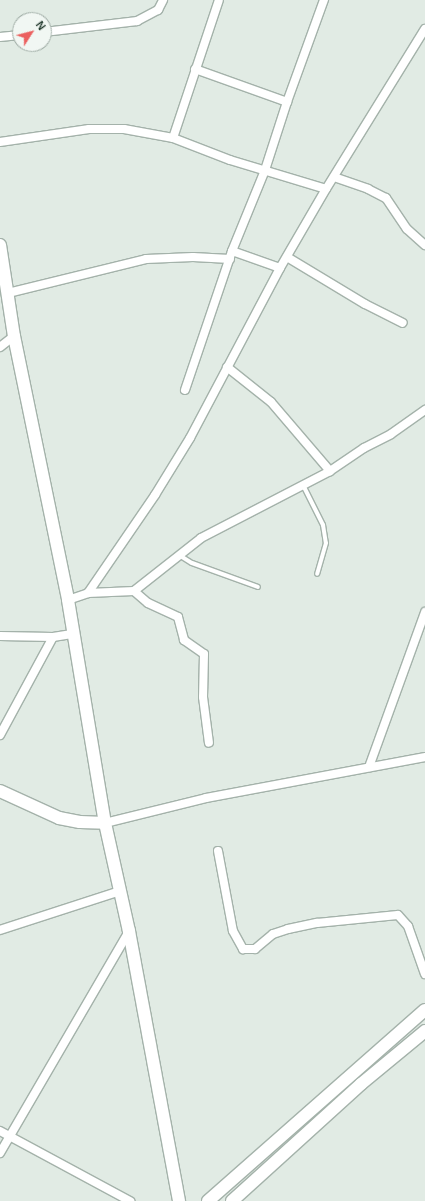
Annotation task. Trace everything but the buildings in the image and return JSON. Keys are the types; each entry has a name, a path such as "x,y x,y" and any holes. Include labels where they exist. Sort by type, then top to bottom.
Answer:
{"street":[{"path":"52,31 137,21 158,10 163,0"},
{"path":"173,138 219,0"},
{"path":"185,390 231,255 265,170 287,102 324,0"},
{"path":"88,593 190,438 226,367 280,268 326,189 425,29"},
{"path":"0,37 12,36"},
{"path":"195,69 287,102"},
{"path":"0,142 101,129 124,129 173,138 230,160 326,189"},
{"path":"334,177 368,189 386,198 407,229 425,245"},
{"path":"0,245 14,336 68,600 72,634 105,823 129,931 179,1201"},
{"path":"8,293 146,259 231,255 280,268"},
{"path":"287,256 366,304 403,323"},
{"path":"0,347 14,336"},
{"path":"226,367 272,402 330,471"},
{"path":"68,600 88,593 134,591 179,555 226,524 330,471 364,448 391,434 425,410"},
{"path":"134,591 148,603 178,617 184,640 204,654 203,697 209,743"},
{"path":"369,767 425,612"},
{"path":"0,636 53,637 72,634"},
{"path":"0,735 53,637"},
{"path":"0,791 59,818 80,822 105,823 206,798 425,757"},
{"path":"218,851 234,931 243,949 255,949 273,934 288,929 317,923 398,915 408,926 425,974"},
{"path":"0,930 120,890"},
{"path":"0,1153 129,931"},
{"path":"208,1201 425,1010"},
{"path":"232,1201 361,1084 425,1030"},
{"path":"0,1131 130,1201"}],"lane":[{"path":"302,484 323,525 326,543 317,574"},
{"path":"179,555 192,563 258,588"}]}
